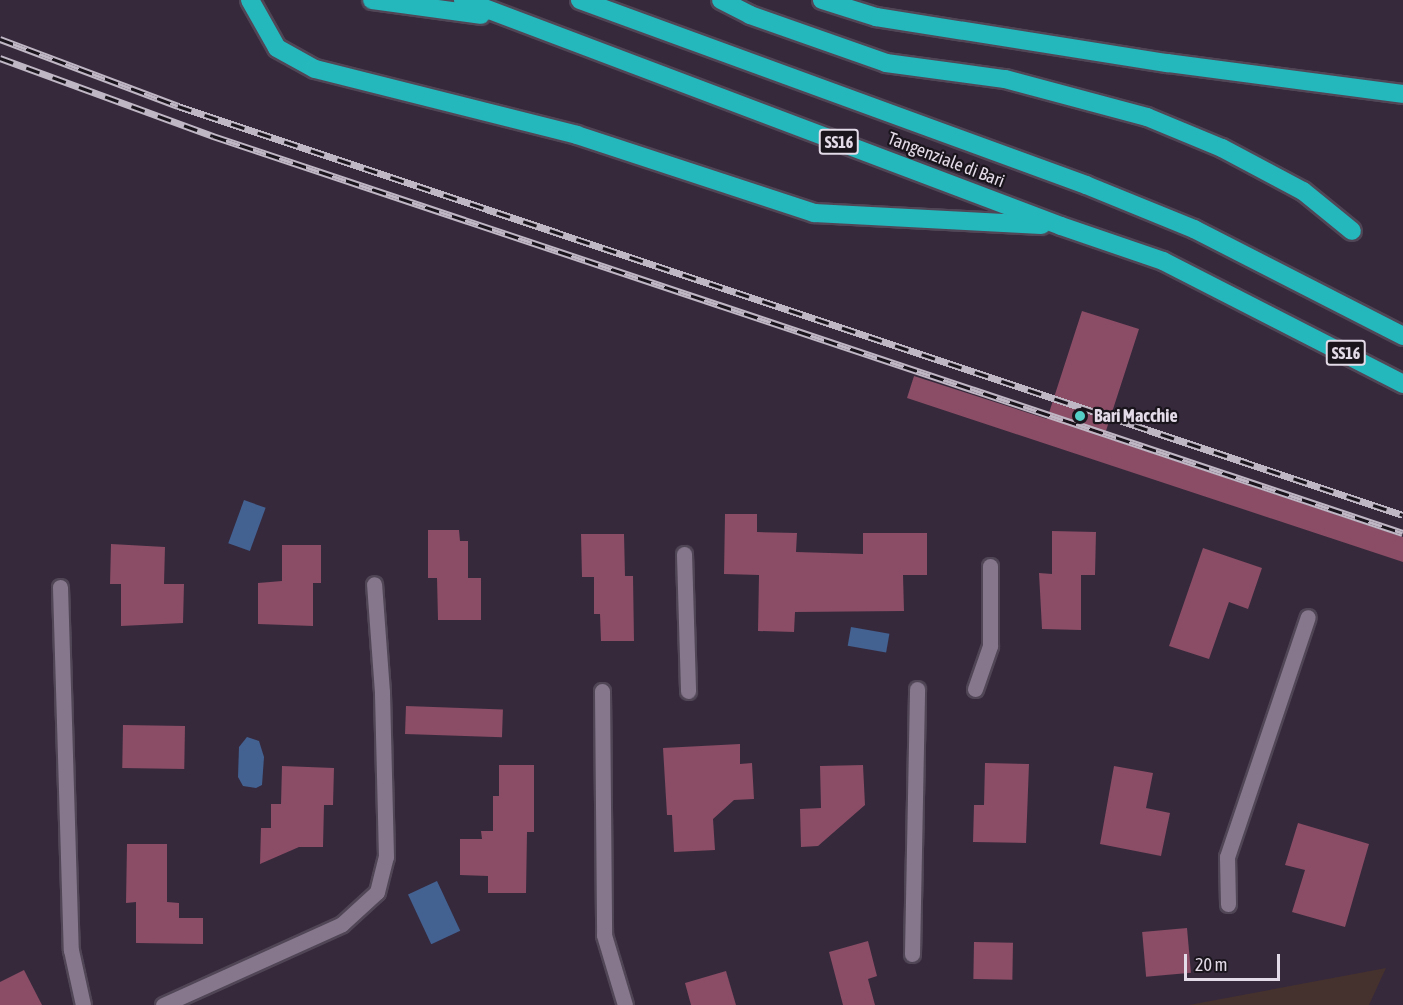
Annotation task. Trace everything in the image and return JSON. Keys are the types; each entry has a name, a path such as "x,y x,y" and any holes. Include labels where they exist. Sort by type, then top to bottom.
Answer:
{"highway":[{"path":"250,0 277,48 315,69 577,135 814,213 1061,226"},
{"path":"372,0 516,20"},
{"name":"Tangenziale di Bari","path":"463,0 1061,226 1163,261 1288,322 1403,384"},
{"name":"Tangenziale di Bari","path":"580,0 1074,181 1177,222 1306,285 1403,336"},
{"path":"721,0 750,15 886,63 1005,79 1147,117 1222,148 1303,191 1352,231"},
{"path":"822,0 888,19 1168,63 1403,94"}],"street":[{"path":"684,554 688,691"},
{"path":"975,689 990,646 990,566"},
{"path":"163,1005 342,924 377,892 386,857 382,692 374,584"},
{"path":"60,587 71,950 83,1005"},
{"path":"1228,904 1227,857 1308,617"},
{"path":"912,954 917,689"},
{"path":"602,691 604,935 625,1005"}],"shaded area":[{"path":"1386,968 1369,1005 1189,1005"}],"water":[{"path":"244,500 266,508 250,551 228,543"},
{"path":"851,627 889,634 886,652 848,646"},
{"path":"247,737 259,741 264,757 262,785 256,788 243,786 238,777 239,747"},
{"path":"437,881 460,931 431,944 408,895"}],"building":[{"path":"1082,311 1139,329 1104,437 1403,537 1403,562 907,398 914,376 1047,419"},
{"path":"725,514 757,514 757,532 797,533 796,552 863,554 863,533 927,533 927,575 903,575 904,611 795,612 794,632 758,631 759,575 724,574"},
{"path":"428,530 459,530 460,541 468,541 468,578 481,578 481,620 438,620 437,578 428,578"},
{"path":"1052,531 1096,532 1095,575 1081,575 1081,630 1042,629 1039,573 1052,574"},
{"path":"581,534 624,534 625,576 633,576 634,641 601,641 600,614 594,614 594,577 582,577"},
{"path":"111,544 165,547 164,584 184,584 183,623 121,626 121,584 110,584"},
{"path":"282,545 321,545 321,583 313,583 313,626 258,624 258,583 282,581"},
{"path":"1203,548 1262,568 1248,609 1229,602 1209,659 1169,646"},
{"path":"406,706 503,709 502,737 405,734"},
{"path":"123,725 185,726 184,769 122,768"},
{"path":"740,744 740,764 752,763 754,799 734,800 713,819 715,850 674,852 672,815 667,815 663,748"},
{"path":"985,763 1029,764 1026,843 973,842 974,805 984,805"},
{"path":"499,765 534,765 534,832 527,832 526,893 488,893 488,876 460,875 460,839 482,839 481,831 493,831 493,796 499,796"},
{"path":"863,765 865,805 818,846 801,847 800,809 821,808 820,766"},
{"path":"282,766 334,768 333,805 324,805 323,847 299,847 260,864 261,828 271,828 271,804 281,804"},
{"path":"1114,766 1153,773 1146,808 1170,813 1161,856 1100,844"},
{"path":"1298,823 1369,844 1345,927 1292,912 1305,870 1285,865"},
{"path":"127,844 167,844 167,902 179,903 179,918 203,918 203,944 136,943 136,902 126,903"},
{"path":"1187,928 1191,973 1146,977 1142,932"},
{"path":"868,941 877,976 868,979 875,1005 843,1005 829,952"},
{"path":"974,942 1013,943 1012,980 973,979"},
{"path":"24,970 42,1005 0,1005 0,982"},
{"path":"726,971 736,1005 691,1005 685,983"}],"railway":[{"path":"0,39 178,106 1403,515"},
{"path":"0,58 213,136 1403,533"}],"place":[{"name":"Bari Macchie","path":"1080,416"}]}
